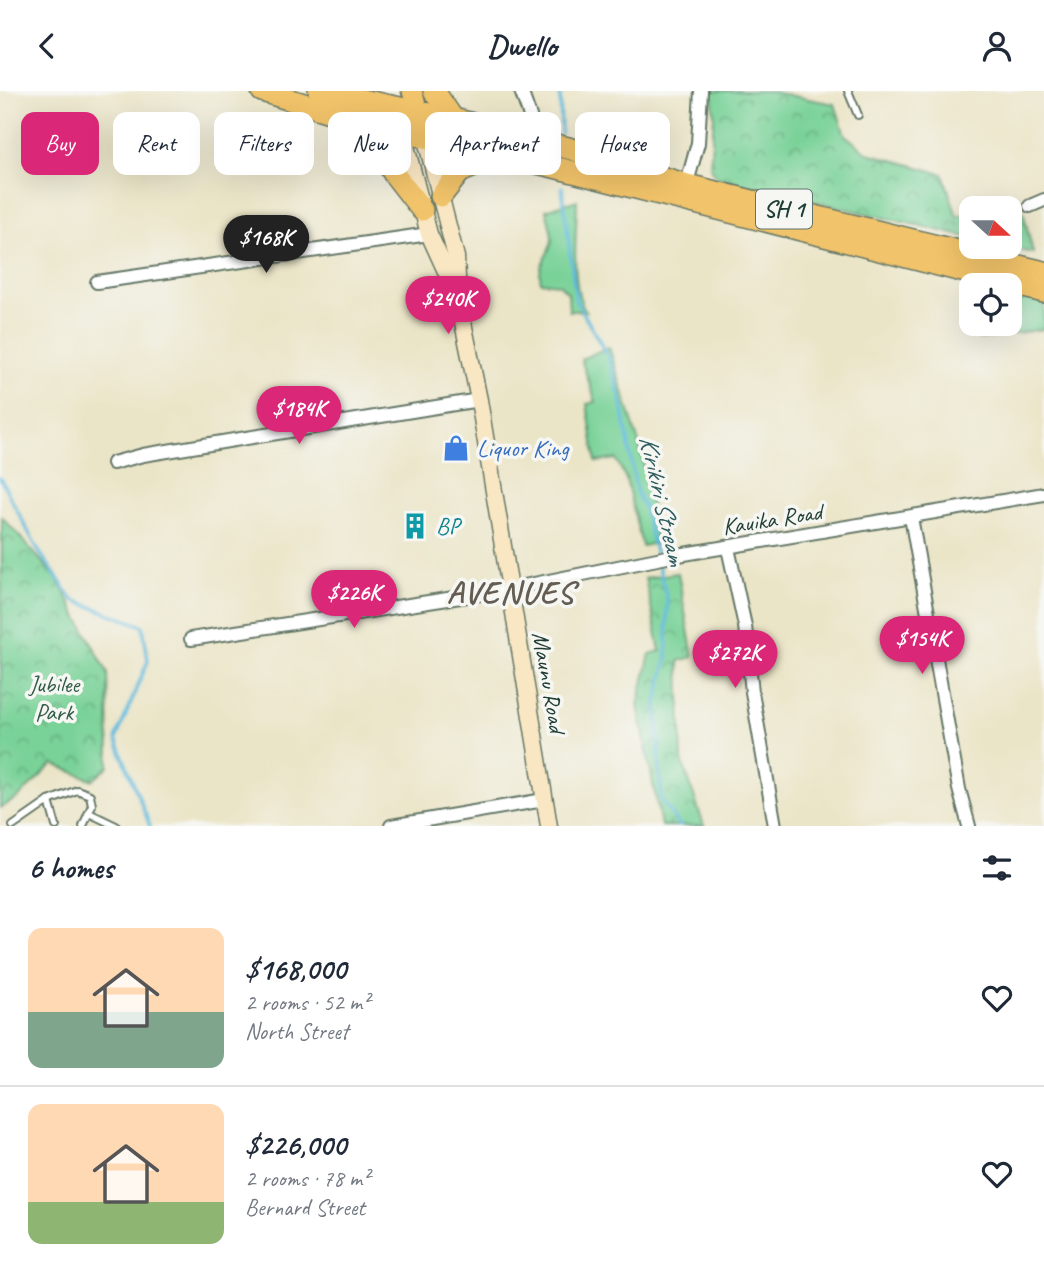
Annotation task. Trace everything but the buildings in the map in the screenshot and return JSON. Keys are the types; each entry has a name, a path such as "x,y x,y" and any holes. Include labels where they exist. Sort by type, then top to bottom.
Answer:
{"highway":[{"name":"SH 1","path":"262,91 330,112"},
{"name":"SH 1","path":"319,91 392,99 425,113"},
{"path":"434,91 448,112"},
{"name":"SH 1","path":"411,133 425,136"},
{"name":"SH 1","path":"561,150 684,193"},
{"name":"SH 1","path":"561,166 684,193 858,236 1044,292"},
{"path":"395,175 422,210"},
{"path":"441,196 458,175"},
{"name":"SH 1","path":"858,236 1044,272"}],"main road":[{"name":"Maunu Road","path":"412,91 425,136"},
{"name":"Maunu Road","path":"411,167 429,234 443,271 458,298"},
{"name":"Maunu Road","path":"435,175 456,257 458,298 479,400 549,826"}],"street":[{"path":"522,91 529,112"},
{"path":"684,193 698,143 701,91"},
{"path":"1030,205 1044,200"},
{"path":"97,282 429,234"},
{"path":"113,463 143,455 479,400"},
{"name":"Kauika Road","path":"191,639 1044,494"},
{"path":"911,517 959,789 969,826"},
{"path":"728,548 745,626 752,692 775,826"},
{"path":"391,826 544,800"}],"lane":[{"path":"848,91 858,115"},
{"path":"13,826 49,801 77,790 90,795 92,806 83,826"},
{"path":"49,801 56,826"},
{"path":"89,813 116,826"}],"green space":[{"path":"712,91 768,91 835,104 845,135 868,153 943,174 959,215 959,235 719,179 710,167 714,116"},
{"path":"577,200 577,288 586,311 569,311 568,293 559,284 541,282 540,276 552,239 546,210"},
{"path":"1023,211 1033,253 1022,251"},
{"path":"1022,297 1044,302 1044,329 1022,332"},
{"path":"609,347 642,453 657,543 642,546 626,479 616,459 596,462 587,404 596,402 581,359"},
{"name":"Jubilee Park","path":"2,517 56,577 108,673 109,766 93,780 53,764 19,797 0,808"},
{"path":"678,573 693,657 679,661 682,760 704,826 661,826 638,705 650,654 660,651 645,578"}],"waterway":[{"name":"Kirikiri Stream","path":"560,91 560,112"},
{"name":"Kirikiri Stream","path":"562,187 576,301 608,356 621,399 637,494 644,507 667,600 667,657 657,703 661,799 680,826"},
{"path":"0,478 38,550 73,600 143,626 148,661 116,739 150,826"}],"place":[{"name":"Liquor King","path":"456,448"},
{"name":"BP","path":"415,526"}],"district":[{"name":"AVENUES","path":"511,592"}]}
